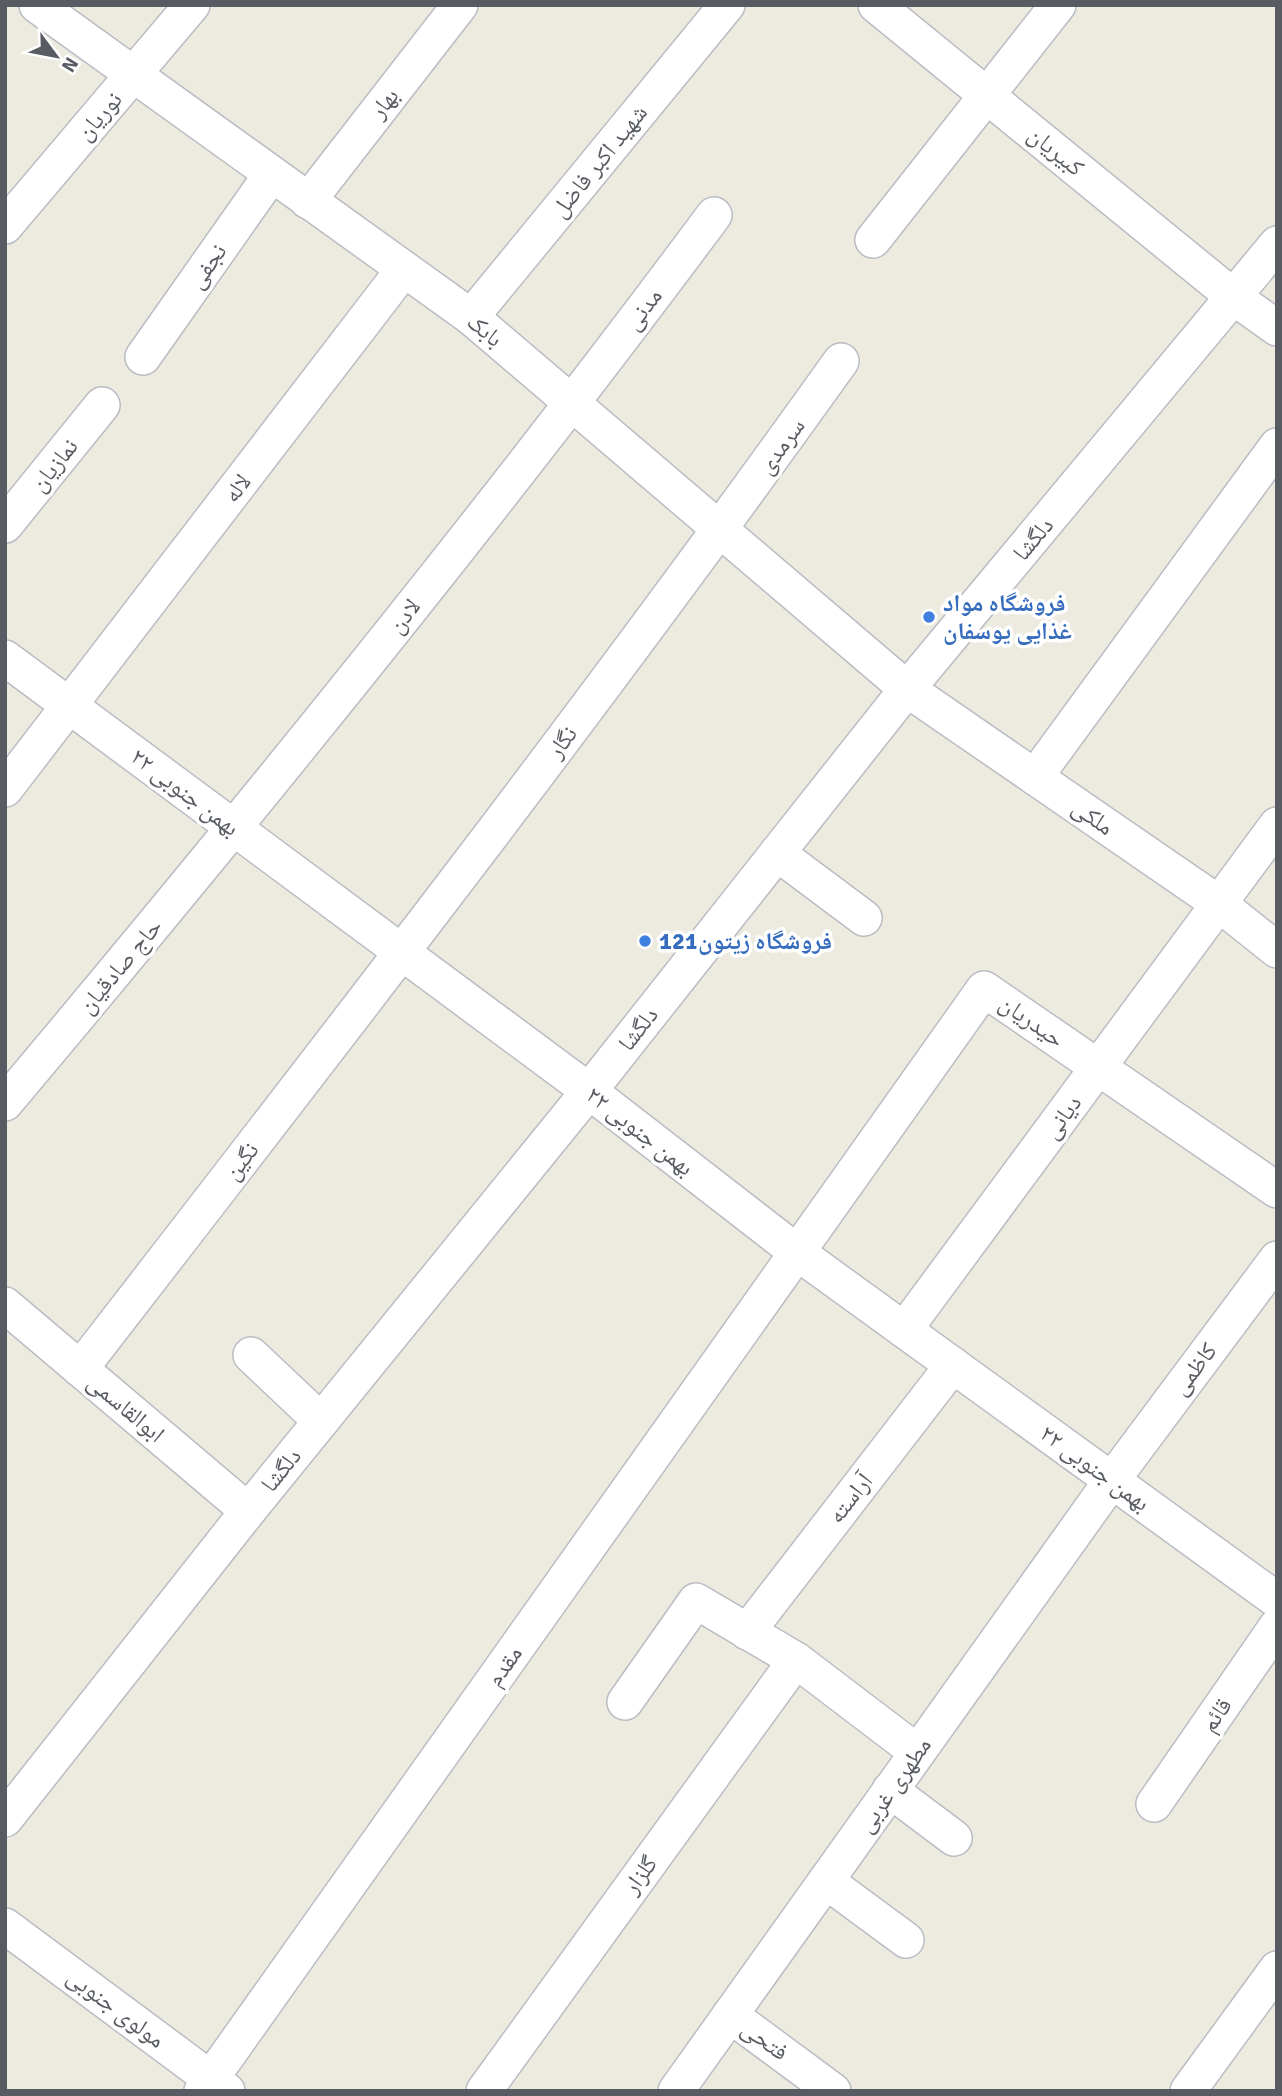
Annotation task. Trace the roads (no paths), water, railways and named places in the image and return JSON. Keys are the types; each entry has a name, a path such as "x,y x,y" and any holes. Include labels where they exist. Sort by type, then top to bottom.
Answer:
{"street":[{"name":"بابک","path":"37,5 133,77 471,317 907,689"},
{"name":"نوریان","path":"5,226 192,5"},
{"name":"بهار","path":"308,201 460,5"},
{"name":"شهید اکبر فاضل","path":"471,317 727,5"},
{"name":"کبیریان","path":"876,5 1235,298 1277,328"},
{"path":"873,240 985,94 1058,5"},
{"name":"نجفی","path":"143,357 271,175"},
{"name":"مدنی","path":"573,404 713,215"},
{"name":"دلگشا","path":"5,1819 248,1511 589,1091 907,689 1235,298 1277,244"},
{"name":"لاله","path":"5,789 71,707 404,269"},
{"name":"سرمدی","path":"720,530 841,361"},
{"name":"لادن","path":"235,829 573,404"},
{"name":"نمازیان","path":"5,525 102,405"},
{"path":"1035,777 1277,446"},
{"name":"نگار","path":"403,953 720,530"},
{"name":"۲۲ بهمن جنوبی","path":"5,658 589,1091 798,1253 1277,1600"},
{"name":"ملکی","path":"907,689 1218,903 1277,950"},
{"name":"دیانی","path":"904,1330 1277,825"},
{"name":"حاج صادقیان","path":"5,1103 235,829"},
{"path":"777,853 864,918"},
{"name":"نگین","path":"80,1369 403,953"},
{"name":"حیدریان","path":"798,1253 985,989 1277,1190"},
{"name":"مقدم","path":"213,2087 798,1253"},
{"name":"کاظمی","path":"1112,1480 1277,1259"},
{"name":"ابوالقاسمی","path":"10,1320 80,1369 248,1511"},
{"path":"251,1355 321,1421"},
{"name":"آراسته","path":"747,1632 953,1365"},
{"name":"مطهری غربی","path":"676,2091 1112,1480"},
{"path":"625,1702 696,1601 796,1660 917,1752"},
{"name":"قائم","path":"1154,1804 1277,1626"},
{"name":"گلزار","path":"484,2091 796,1660"},
{"path":"890,1790 954,1838"},
{"path":"826,1881 906,1941"},
{"name":"مولوی جنوبی","path":"5,1926 213,2087"},
{"path":"1188,2091 1265,2008 1277,1969"},
{"name":"فتحی","path":"730,2015 834,2091"}],"place":[{"name":"فروشگاه مواد غذایی یوسفان","path":"929,617"},
{"name":"فروشگاه زیتون121","path":"645,941"}]}
